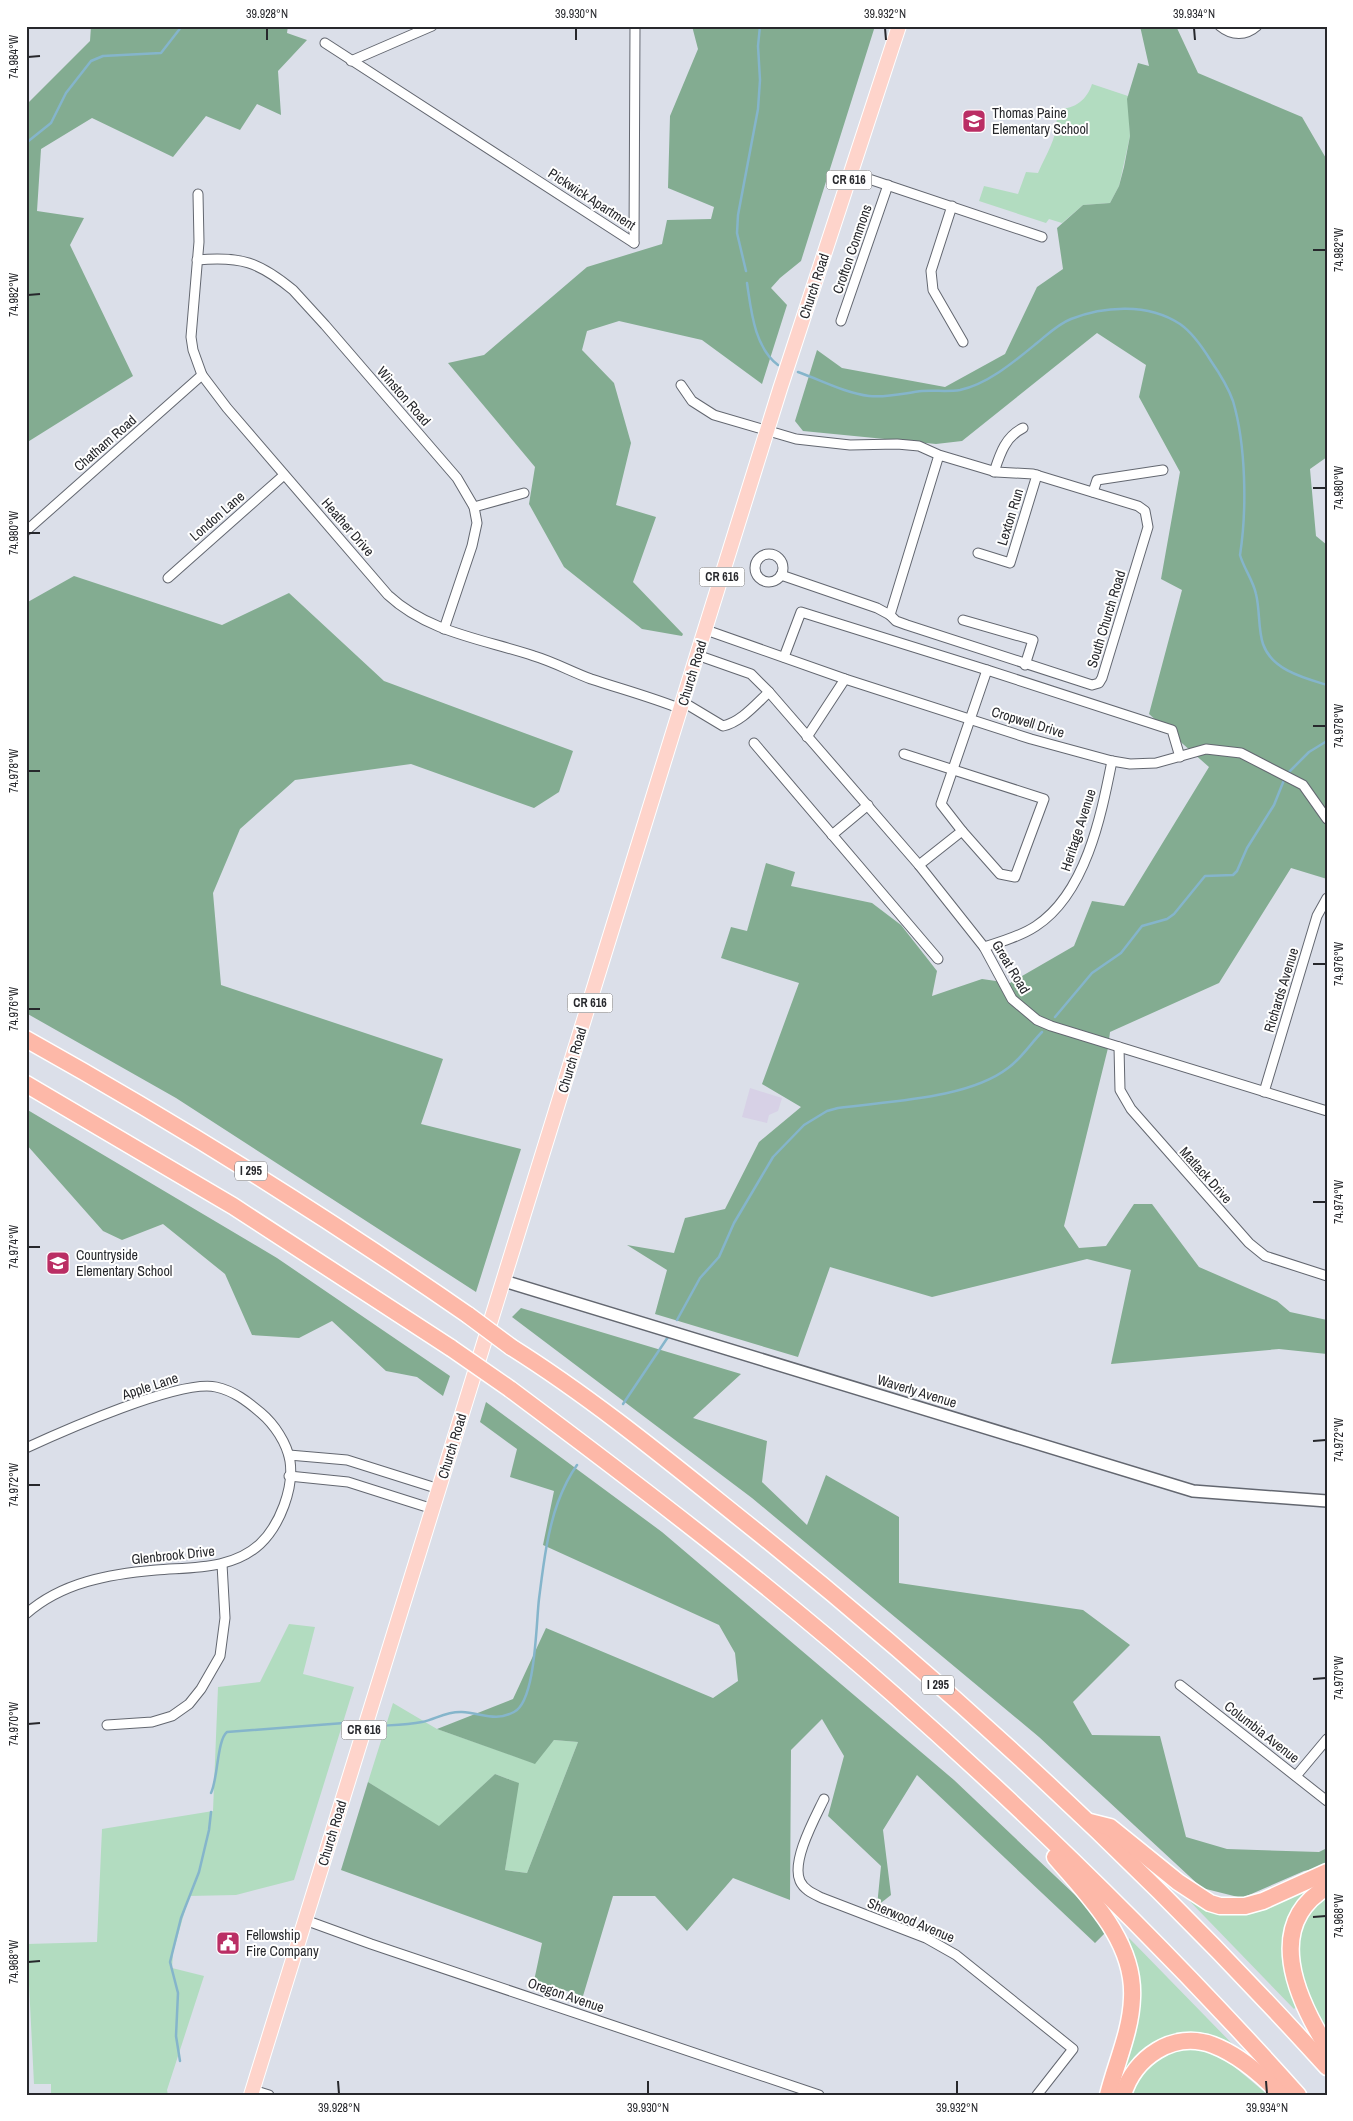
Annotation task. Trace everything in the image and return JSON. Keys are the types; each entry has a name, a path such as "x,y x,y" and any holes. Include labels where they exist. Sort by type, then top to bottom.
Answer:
{"highway":[{"name":"I 295","path":"26,1039 251,1172 373,1250 468,1315 649,1447 795,1563 960,1704 1088,1822 1194,1926 1327,2067"},
{"name":"I 295","path":"26,1084 265,1225 510,1389 662,1504 800,1615 997,1788 1163,1951 1298,2095"},
{"path":"997,1788 1090,1896 1116,1936 1125,1956 1131,1977 1132,1998 1108,2095"},
{"path":"1088,1822 1110,1827 1178,1882 1210,1903 1220,1906 1245,1906 1264,1901 1327,1872"},
{"path":"1327,1887 1309,1900 1299,1914 1293,1928 1290,1952 1292,1970 1303,2004 1327,2047"},
{"path":"1123,2095 1134,2069 1145,2057 1160,2048 1176,2043 1194,2041 1211,2044 1228,2052 1256,2072 1281,2095"}],"main road":[{"name":"Church Road","path":"252,2092 780,389 899,26"}],"street":[{"path":"351,61 432,26"},
{"name":"Pickwick Apartment","path":"325,43 634,243 635,26"},
{"path":"1220,26 1230,33 1238,34 1247,33 1257,26"},
{"path":"851,173 1042,237"},
{"name":"Crofton Commons","path":"841,321 888,185"},
{"name":"Heather Drive","path":"198,194 197,260 191,337 193,350 202,375 284,475 388,595 418,618 444,629 535,656 589,678 682,706"},
{"path":"952,206 931,271 930,280 933,290 964,342"},
{"name":"Winston Road","path":"197,260 230,258 247,262 276,277 293,290 457,478 474,507 476,523 472,546 444,629"},
{"name":"Chatham Road","path":"26,530 202,375"},
{"name":"South Church Road","path":"681,385 692,401 708,412 726,420 768,429 796,439 822,443 919,446 939,455 994,472 1037,476 1138,506 1145,511 1148,518 1148,528 1102,678 1099,683 1092,685 901,623 877,608 781,575"},
{"path":"994,472 1007,442 1014,433 1023,428"},
{"path":"890,615 939,455"},
{"path":"1093,492 1097,480 1163,470"},
{"name":"London Lane","path":"168,578 284,475"},
{"name":"Lexton Run","path":"978,553 1010,563 1037,476"},
{"path":"474,507 524,493"},
{"path":"784,657 801,612 1172,730 1180,757"},
{"path":"963,620 1033,640 1026,665"},
{"name":"Cropwell Drive","path":"706,630 845,678 1032,738 1112,761 1142,764 1180,757 1206,749 1231,751 1252,757 1303,785 1327,819"},
{"name":"Great Road","path":"697,655 750,674 769,692 919,865 984,948 1012,1000 1029,1015 1051,1026 1327,1111"},
{"path":"904,754 953,770 1044,799 1015,877 1000,874 941,804 953,770 971,718 987,670"},
{"path":"807,738 845,678"},
{"path":"682,706 722,726 737,721 769,692"},
{"path":"754,743 938,959"},
{"name":"Heritage Avenue","path":"984,948 1037,926 1058,908 1068,895 1080,874 1093,834 1112,761"},
{"path":"832,835 868,805"},
{"path":"919,865 962,831"},
{"name":"Richards Avenue","path":"1264,1092 1317,916 1327,898"},
{"name":"Matlack Drive","path":"1119,1047 1120,1090 1127,1104 1249,1243 1265,1256 1327,1276"},
{"name":"Waverly Avenue","path":"504,1281 1193,1491 1327,1501"},
{"name":"Apple Lane","path":"26,1448 158,1395 182,1388 214,1386 235,1393 267,1419 282,1440 289,1455"},
{"path":"289,1455 347,1460 439,1490"},
{"name":"Glenbrook Drive","path":"28,1610 62,1590 101,1578 142,1571 222,1564 251,1551 268,1535 284,1504 290,1476 289,1455"},
{"path":"290,1476 348,1482 433,1509"},
{"path":"107,1725 152,1722 172,1716 188,1704 201,1689 220,1656 225,1618 222,1564"},
{"name":"Columbia Avenue","path":"1180,1685 1327,1801"},
{"path":"1296,1776 1327,1739"},
{"name":"Sherwood Avenue","path":"824,1799 799,1857 798,1872 800,1882 810,1892 822,1898 917,1934 956,1955 1073,2049 1037,2095"},
{"name":"Oregon Avenue","path":"305,1920 819,2095"},
{"path":"252,2092 269,2095"}],"shaded area":[{"path":"750,1088 782,1098 778,1111 769,1115 767,1123 742,1117"}],"green space":[{"path":"91,26 288,26 287,33 307,40 278,71 281,115 257,104 240,130 206,116 173,157 92,118 41,149 37,211 84,218 70,245 133,376 26,443 26,105 90,41"},
{"path":"692,26 875,26 801,261 771,288 787,305 762,384 702,340 619,321 587,331 582,350 614,383 631,443 616,505 656,517 633,582 683,634 682,636 642,629 564,567 529,504 535,467 448,363 484,355 587,267 662,244 667,220 711,219 714,207 668,188 670,116 698,49"},
{"path":"1140,26 1176,26 1198,73 1302,117 1327,160 1327,457 1310,469 1316,536 1327,545 1327,879 1291,868 1219,983 1110,1032 1108,1048 1064,1226 1079,1248 1106,1246 1134,1204 1152,1204 1199,1267 1277,1301 1290,1312 1327,1320 1327,1354 1279,1349 1111,1364 1131,1270 1087,1259 932,1297 830,1267 798,1357 655,1314 667,1270 627,1245 674,1253 685,1218 725,1209 759,1142 801,1107 762,1084 799,983 721,958 731,927 747,931 766,863 795,872 791,886 872,903 901,925 937,971 932,996 982,979 1010,983 1074,946 1092,901 1124,906 1209,767 1149,714 1182,590 1161,579 1180,472 1139,397 1146,365 1097,333 962,441 936,444 803,431 795,421 817,350 842,368 945,387 1005,354 1037,287 1063,269 1057,228 1083,205 1110,203 1119,186 1130,136 1127,99 1138,63 1149,66"},
{"path":"1092,84 1128,96 1130,136 1119,186 1110,203 1083,205 1062,223 1049,219 1046,223 979,201 984,186 1018,194 1026,172 1038,173 1049,149 1055,135 1056,109 1069,108 1079,103 1087,95"},
{"path":"74,576 222,625 289,593 384,681 573,751 559,792 534,808 411,764 295,780 240,829 213,893 221,985 443,1059 421,1124 521,1149 476,1292 176,1098 26,1013 26,603"},
{"path":"26,1109 277,1258 450,1376 443,1396 417,1377 386,1371 332,1321 299,1338 252,1335 225,1274 163,1224 122,1240 103,1231 26,1144"},
{"path":"521,1308 741,1374 693,1418 767,1441 762,1482 807,1525 826,1475 899,1517 899,1583 1083,1610 1130,1645 1073,1702 1092,1735 1160,1736 1186,1837 1227,1849 1319,1852 1327,1848 1327,1866 1304,1871 1242,1898 1202,1888 1039,1737 752,1498 512,1317"},
{"path":"486,1402 662,1532 954,1780 1093,1912 1107,1931 1095,1943 917,1775 883,1830 891,1895 877,1906 881,1866 828,1816 844,1756 822,1719 791,1750 790,1900 733,1878 687,1931 655,1896 613,1896 583,1996 534,1981 542,1943 341,1870 368,1782 439,1826 495,1774 519,1783 505,1870 527,1873 578,1742 554,1740 535,1764 437,1729 513,1699 546,1628 713,1698 738,1681 735,1653 719,1625 543,1545 554,1491 510,1477 517,1449 480,1422"},
{"path":"289,1624 315,1627 303,1674 354,1687 294,1880 236,1895 189,1896 173,1953 172,1968 204,1976 167,2090 168,2095 51,2095 51,2084 34,2084 27,1944 97,1942 102,1829 213,1811 218,1687 260,1682"},
{"path":"393,1703 437,1729 534,1763 554,1740 578,1742 527,1873 505,1870 518,1783 495,1774 439,1827 368,1782"},
{"path":"1327,1877 1297,1908 1296,2007 1294,2009 1177,1888 1216,1911"},
{"path":"1327,1894 1327,2036 1302,1978 1298,1948 1301,1933 1310,1914 1318,1902"},
{"path":"1129,1938 1245,2057 1190,2036 1116,2085 1131,2033"},
{"path":"1180,2048 1203,2049 1224,2058 1268,2095 1129,2095 1133,2084 1153,2059"}],"waterway":[{"path":"26,143 51,123 66,93 91,61 103,56 161,53 182,26"},
{"path":"746,271 737,233 738,215 758,109 760,80 758,46 760,26"},
{"path":"747,283 752,316 759,338 770,357 778,365"},
{"path":"798,372 842,389 869,396 889,396 922,391 960,390 981,383 991,377 1066,321 1097,311 1112,309 1140,310 1167,317 1180,324 1205,351 1224,381 1233,401 1241,437 1244,478 1244,518 1240,555 1256,594 1263,644 1267,653 1281,667 1299,676 1327,685"},
{"path":"1055,1017 1092,973 1121,953 1142,926 1167,919 1174,914 1205,876 1233,875 1237,871 1247,848 1274,805 1286,775 1309,752 1327,741"},
{"path":"677,1320 700,1278 719,1257 734,1223 773,1157 804,1125 827,1111 838,1108 927,1097 972,1086 1008,1068 1022,1056 1042,1032"},
{"path":"623,1404 668,1337"},
{"path":"377,1726 416,1723 457,1712 495,1717 514,1712 521,1705 531,1678 542,1575 551,1525 562,1492 577,1465"},
{"path":"211,1793 221,1743 227,1732 344,1723"},
{"path":"180,2061 176,2036 178,1993 170,1962 181,1918 199,1872 209,1830 211,1812"}],"place":[{"name":"Thomas Paine Elementary School","path":"974,121"},
{"name":"Countryside Elementary School","path":"58,1263"},
{"name":"Fellowship Fire Company","path":"228,1943"}]}
